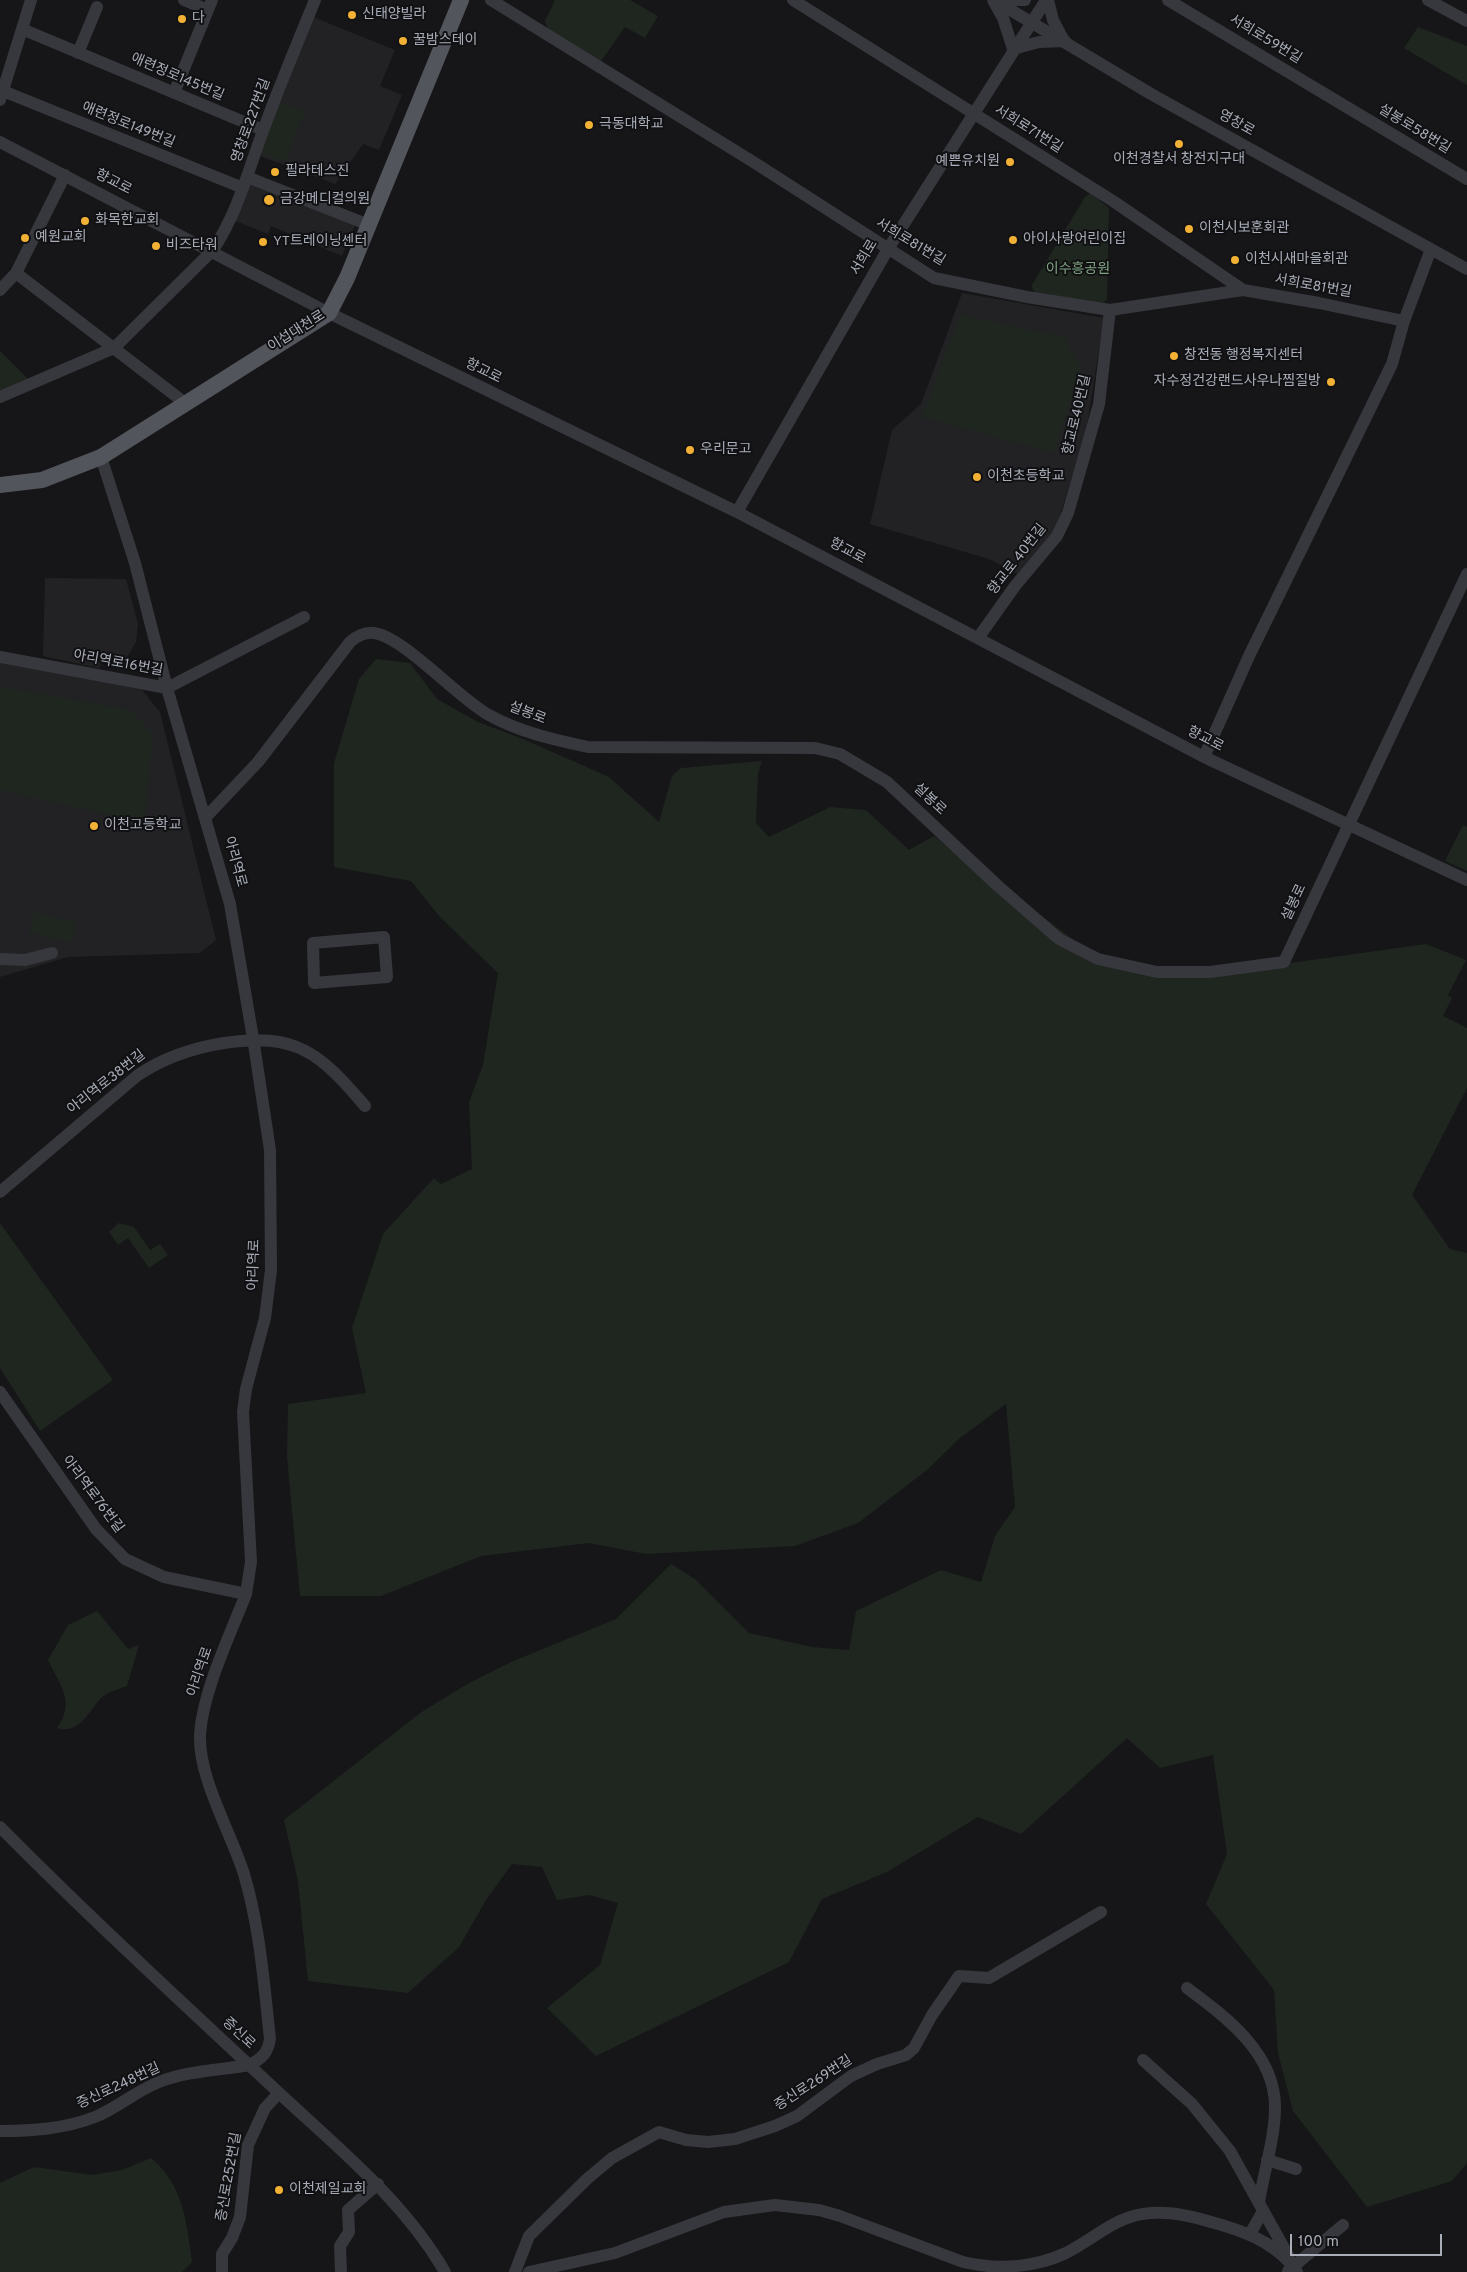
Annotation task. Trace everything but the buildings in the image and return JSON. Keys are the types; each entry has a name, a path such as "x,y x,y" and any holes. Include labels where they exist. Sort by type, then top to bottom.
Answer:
{"main road":[{"name":"이섭대천로","path":"0,485 42,480 101,457 329,314 369,226 461,0"}],"street":[{"path":"1,96 31,0"},
{"path":"174,93 210,5 184,0"},
{"name":"영창로227번길","path":"212,251 222,234 245,183 263,130 315,0"},
{"name":"서희로81번길","path":"491,0 731,148 934,278 1027,297 1110,310 1243,290 1319,303 1404,321"},
{"name":"서희로71번길","path":"794,0 1113,201 1243,290"},
{"path":"994,0 1005,23 1013,49 1039,42 1064,41 1053,20 1047,0"},
{"name":"영창로","path":"994,0 1151,94 1467,269"},
{"path":"999,0 1025,0"},
{"name":"서희로","path":"736,512 888,249 972,113 1031,21 1047,0"},
{"name":"서희로59번길","path":"1168,0 1346,106"},
{"path":"1428,0 1467,21"},
{"path":"78,53 97,8"},
{"name":"애련정로145번길","path":"22,29 263,130"},
{"name":"애련정로149번길","path":"1,96 245,183"},
{"name":"설봉로58번길","path":"1346,106 1467,179"},
{"name":"향교로","path":"0,142 212,251 329,314 736,512 1204,757 1467,880"},
{"path":"0,290 16,273 65,175"},
{"path":"245,183 369,226"},
{"path":"1204,757 1249,656 1392,364 1404,321 1431,249"},
{"path":"0,397 114,348 212,251"},
{"path":"16,273 185,403"},
{"name":"향교로40번길","path":"1073,496 1098,404 1110,310"},
{"name":"아리역로","path":"101,457 135,563 167,688 206,817 234,920 270,1150 271,1270 265,1318 246,1389 243,1412 251,1562 246,1594 209,1692 200,1734 201,1755 206,1773 244,1873 258,1932 270,2039 263,2058 250,2065"},
{"name":"향교로 40번길","path":"978,638 1015,586 1057,536 1073,496"},
{"name":"설봉로","path":"206,817 258,762 350,642 356,637 375,633 386,637 427,665 451,688 489,716 553,740 588,747 815,748 840,754 887,782 998,886 1059,939 1098,959 1157,972 1210,972 1284,962 1467,574"},
{"name":"아리역로16번길","path":"0,657 167,688 304,617"},
{"path":"384,937 387,977 314,983 313,943 384,937"},
{"path":"0,959 25,960 52,953"},
{"name":"아리역로38번길","path":"0,1192 110,1098 156,1064 200,1047 253,1038 282,1041 305,1050 337,1074 365,1106"},
{"name":"아리역로76번길","path":"0,1392 96,1529 125,1559 164,1577 246,1594"},
{"name":"증신로","path":"0,1827 378,2184 416,2228 445,2272"},
{"name":"증신로269번길","path":"515,2272 529,2236 587,2179 612,2158 658,2132 686,2140 708,2142 735,2139 775,2126 797,2116 851,2076 877,2064 906,2056 914,2048 932,2014 959,1976 989,1978 1101,1912"},
{"path":"1187,1988 1252,2045 1268,2072 1275,2107 1266,2160 1260,2220 1250,2234"},
{"path":"1143,2060 1176,2087 1202,2115 1230,2151 1261,2206 1293,2271"},
{"name":"증신로248번길","path":"0,2132 28,2131 65,2126 96,2116 138,2091 161,2081 250,2065"},
{"name":"증신로252번길","path":"222,2272 222,2254 232,2238 240,2218 248,2145 265,2108 279,2092"},
{"path":"1266,2160 1296,2169"},
{"path":"341,2272 340,2246 349,2232 348,2210 378,2184"},
{"path":"529,2272 615,2253 724,2212 775,2205 819,2210 963,2262 984,2267 1025,2265 1048,2259 1067,2252 1119,2220 1152,2212 1176,2214 1201,2219 1250,2234 1281,2253 1293,2271"},
{"path":"1293,2271 1344,2225"}],"shaded area":[{"path":"313,17 395,50 380,86 402,95 379,150 363,144 335,184 260,156"},
{"name":"금강메디컬의원","path":"249,180 356,223 342,256 271,226 268,234 233,220"},
{"name":"이천초등학교","path":"962,293 1104,318 1086,431 1055,532 1017,574 989,559 870,524 892,430 921,404"},
{"path":"45,578 126,579 138,624 136,642 126,659 102,659 99,668 43,656"},
{"name":"이천고등학교","path":"0,659 142,690 160,712 216,940 200,953 68,957 0,977"}],"green space":[{"path":"555,0 630,0 658,16 645,38 625,27 599,64 549,32 545,21"},
{"path":"1418,27 1467,46 1467,85 1404,48"},
{"path":"280,102 305,111 285,162 260,153"},
{"name":"이수흥공원","path":"1092,194 1109,208 1107,299 1102,304 1036,294 1032,285 1085,197"},
{"path":"960,315 1064,337 1081,368 1054,453 922,417"},
{"path":"0,351 29,380 0,393"},
{"path":"376,659 410,663 437,699 478,722 523,739 609,777 659,822 672,776 681,768 762,761 758,774 756,823 769,837 830,807 866,810 909,850 934,836 1074,940 1118,966 1212,974 1426,944 1466,960 1448,995 1452,998 1443,1016 1467,1028 1467,1088 1412,1195 1450,1249 1467,1253 1467,2163 1452,2181 1367,2207 1293,2111 1278,2053 1274,1990 1206,1904 1227,1854 1213,1755 1160,1768 1127,1738 1021,1834 978,1817 887,1872 822,1899 789,1962 596,2056 547,2008 600,1965 618,1903 589,1895 557,1900 542,1867 512,1864 486,1900 459,1947 408,1993 308,1981 298,1881 284,1820 420,1713 469,1683 511,1662 616,1619 671,1564 695,1579 749,1633 812,1647 849,1650 856,1611 941,1570 981,1582 995,1536 1015,1507 1006,1404 960,1438 927,1470 858,1523 795,1546 646,1554 589,1543 481,1556 381,1596 300,1596 287,1457 288,1404 366,1393 352,1328 383,1234 434,1178 441,1184 472,1169 469,1102 483,1065 498,973 440,917 411,881 334,867 334,763 359,679"},
{"path":"0,687 129,709 153,734 145,815 136,821 0,790"},
{"path":"1463,825 1467,827 1467,871 1445,861"},
{"path":"34,912 76,923 71,942 29,932"},
{"path":"0,1223 113,1380 40,1431 0,1368"},
{"path":"119,1223 134,1227 150,1250 160,1244 168,1255 149,1268 128,1238 118,1245 109,1232"},
{"path":"97,1611 128,1649 139,1645 127,1686 101,1698 77,1725 65,1729 57,1728 63,1718 66,1701 48,1660 68,1625"},
{"path":"151,2158 162,2168 170,2180 182,2205 192,2262 182,2272 0,2272 0,2183 34,2167 92,2175 122,2170"}],"place":[{"name":"신태양빌라","path":"352,15"},
{"name":"다","path":"182,19"},
{"name":"꿀밤스테이","path":"403,41"},
{"name":"극동대학교","path":"589,125"},
{"name":"이천경찰서 창전지구대","path":"1179,144"},
{"name":"예쁜유치원","path":"1010,162"},
{"name":"필라테스진","path":"275,172"},
{"name":"금강메디컬의원","path":"269,200"},
{"name":"화목한교회","path":"85,221"},
{"name":"이천시보훈회관","path":"1189,229"},
{"name":"예원교회","path":"25,238"},
{"name":"아이사랑어린이집","path":"1013,240"},
{"name":"YT트레이닝센터","path":"263,242"},
{"name":"비즈타워","path":"156,246"},
{"name":"이천시새마을회관","path":"1235,260"},
{"name":"창전동 행정복지센터","path":"1174,356"},
{"name":"자수정건강랜드사우나찜질방","path":"1331,382"},
{"name":"우리문고","path":"690,450"},
{"name":"이천초등학교","path":"977,477"},
{"name":"이천고등학교","path":"94,826"},
{"name":"이천제일교회","path":"279,2190"}]}
